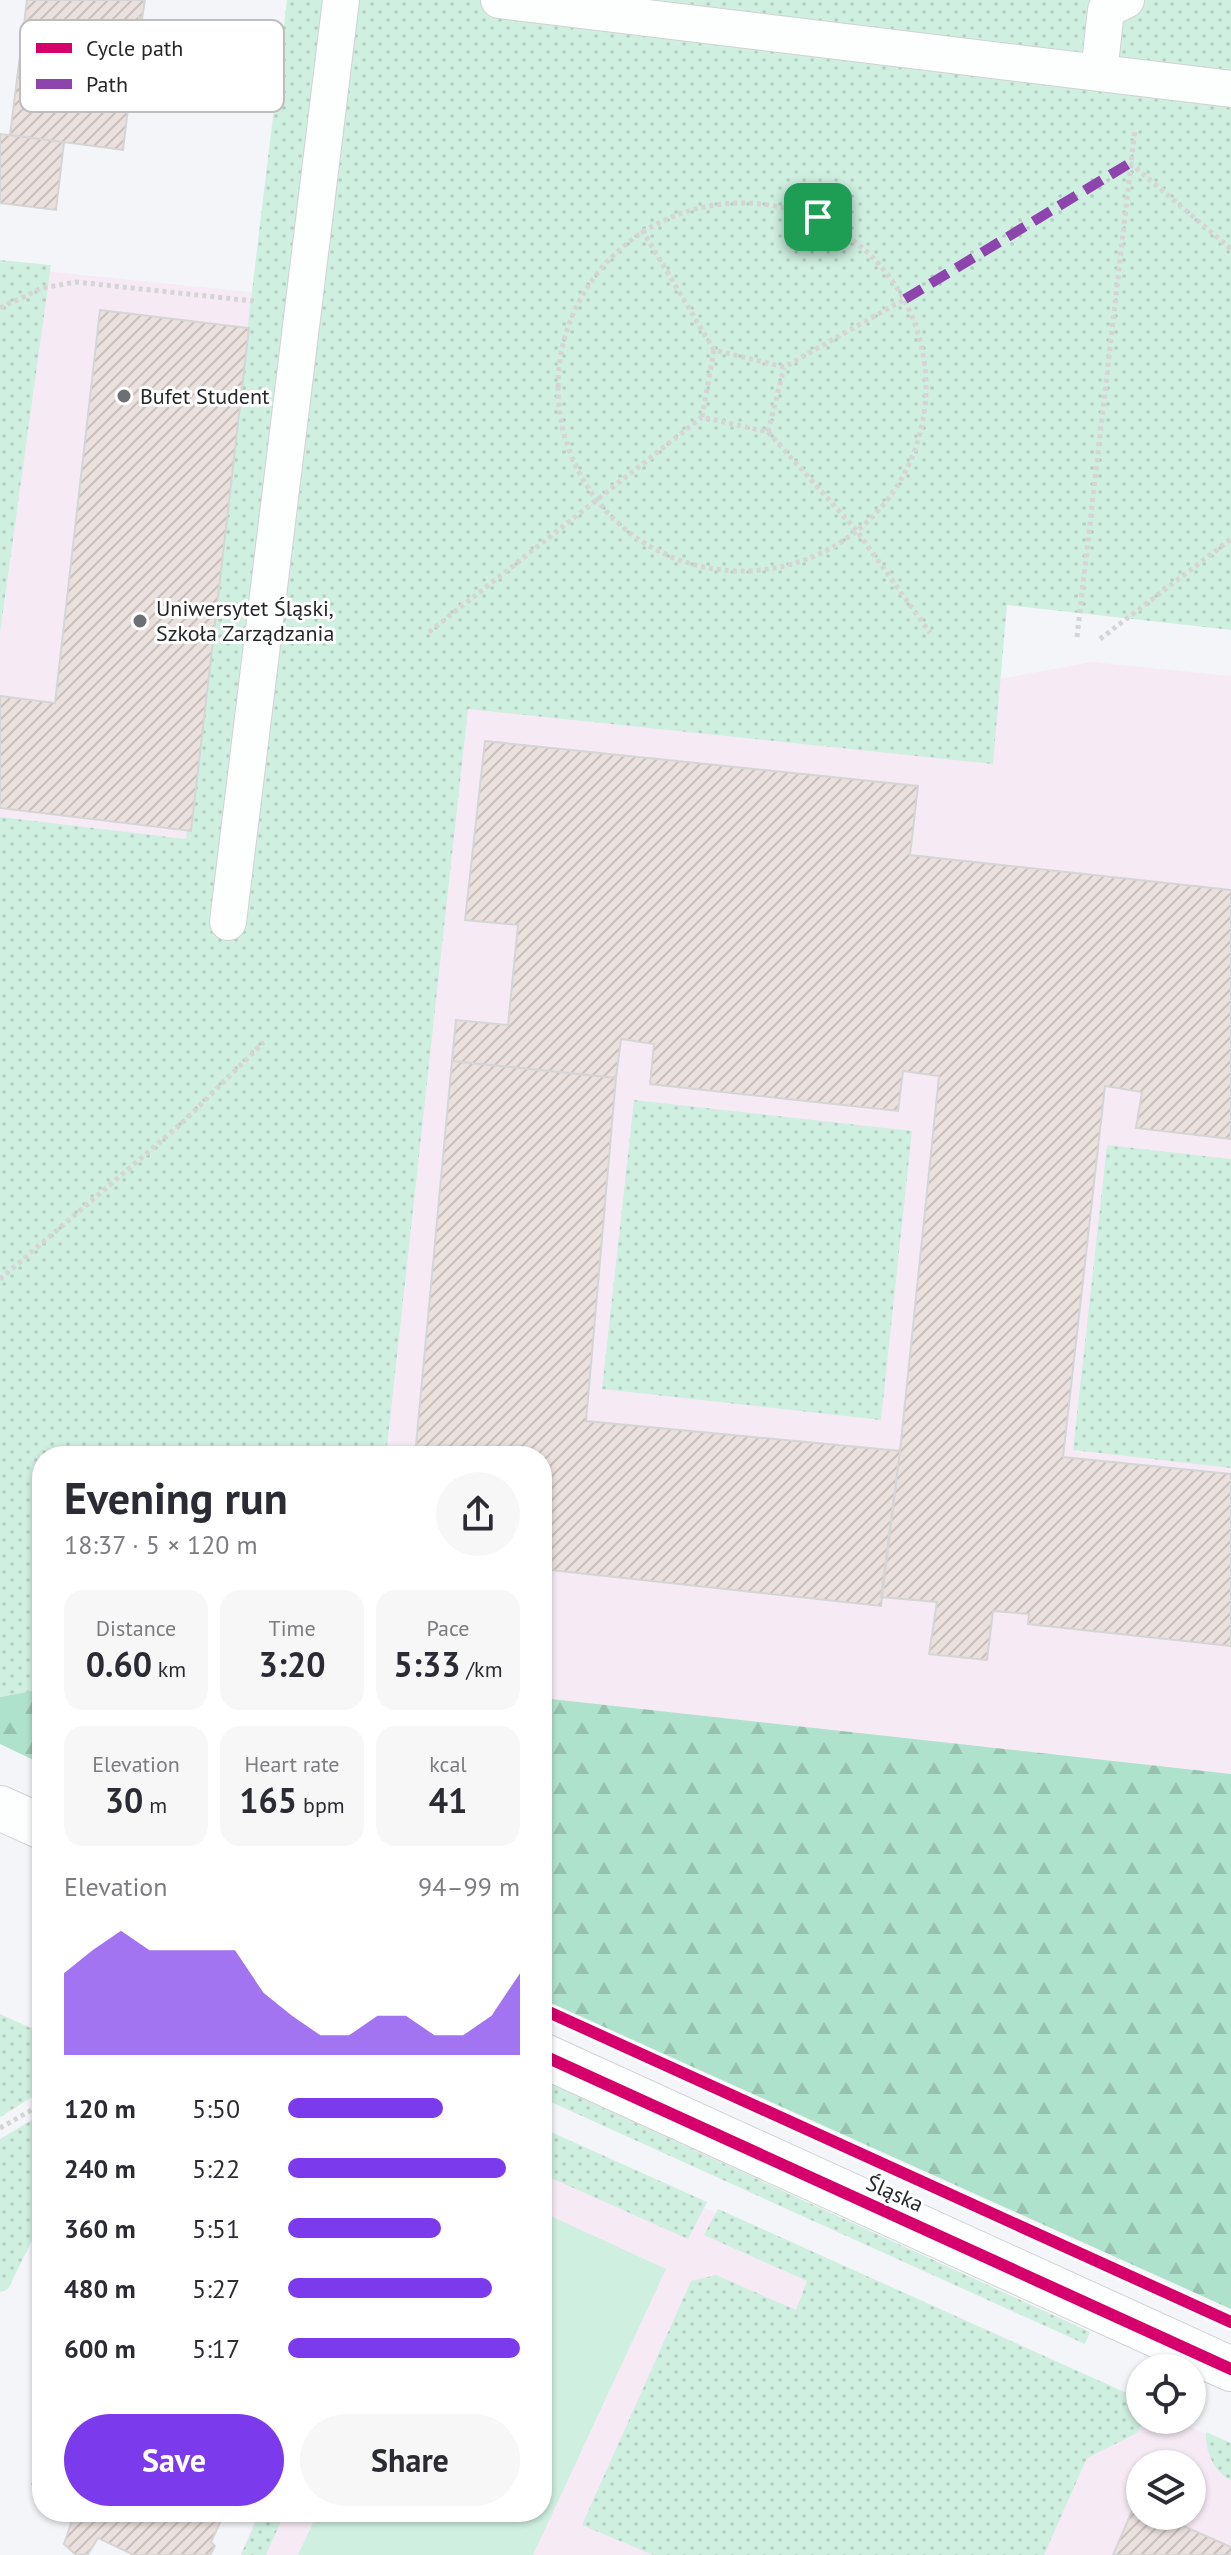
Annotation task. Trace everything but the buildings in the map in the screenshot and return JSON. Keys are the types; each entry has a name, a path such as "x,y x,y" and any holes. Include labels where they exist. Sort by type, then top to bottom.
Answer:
{"street":[{"path":"0,1808 32,1822"},
{"name":"Śląska","path":"552,2060 1231,2369"}],"lane":[{"path":"228,922 341,0"},
{"path":"499,0 1231,89"},
{"path":"1099,73 1106,10 1126,0"}],"path":[{"path":"1077,637 1140,78"},
{"path":"1130,163 1231,249"},
{"path":"759,202 803,213 818,217 868,251 905,299 926,357 926,418 905,476 868,524 816,558 757,572 695,566 639,541 595,501 566,445 556,385 567,324 597,271 642,230 698,207 759,202"},
{"path":"429,632 702,417 714,350 642,230"},
{"path":"0,308 42,288 76,282 303,306"},
{"path":"714,350 784,367 905,299"},
{"path":"768,432 784,367"},
{"path":"702,417 768,432 857,531 930,633"},
{"path":"1100,639 1231,539"},
{"path":"0,1279 182,1123 264,1042"},
{"path":"0,2128 32,2110"}],"shaded area":[{"path":"15,268 251,292 287,646 844,707 1092,662 1231,676 1231,1824 552,1728 552,1446 281,1446 0,985 0,402"},
{"path":"552,2139 1126,2398 1126,2434 1206,2434 1231,2445 1231,2555 240,2555 255,2522 552,2522"}],"green space":[{"path":"287,0 1231,0 1231,630 1007,605 993,764 468,709 387,1446 32,1446 32,1691 0,1697 0,817 186,839 274,112 284,112"},
{"path":"0,260 51,265 0,633"},
{"path":"634,1100 912,1131 881,1420 602,1389"},
{"path":"1107,1145 1231,1159 1231,1468 1073,1450"},
{"path":"32,1691 32,1759 0,1744 0,1697"},
{"path":"552,1699 1231,1774 1231,2309 552,2003"},
{"path":"0,2014 32,2028 32,2097 0,2117"},
{"path":"552,2085 1090,2332 1085,2344 552,2103"},
{"path":"32,2120 32,2240 8,2289 0,2292 0,2139"},
{"path":"552,2132 707,2202 688,2239 552,2178"},
{"path":"718,2209 1126,2393 1126,2434 1135,2434 1087,2458 1044,2555 653,2555 582,2525 691,2281 716,2275 796,2310 807,2281 704,2235"},
{"path":"552,2217 666,2269 552,2514"},
{"path":"1206,2432 1231,2443 1231,2480 1211,2460"},
{"path":"256,2522 281,2522 266,2555 241,2555"},
{"path":"313,2522 548,2522 533,2555 298,2555"}],"marked path":[{"path":"905,299 1130,163"}],"cycle path":[{"path":"552,2014 1231,2322"},
{"path":"552,2060 1231,2369"}],"place":[{"name":"Bufet Student","path":"124,396"},
{"name":"Uniwersytet Śląski, Szkoła Zarządzania","path":"140,621"}],"route":[{"path":"759,202 818,217 868,251 905,299 926,357 926,418 905,476 868,524 816,558 757,572 695,566 639,541 595,501 566,445 556,385 567,324 597,271 642,230 698,207 759,202"}]}
